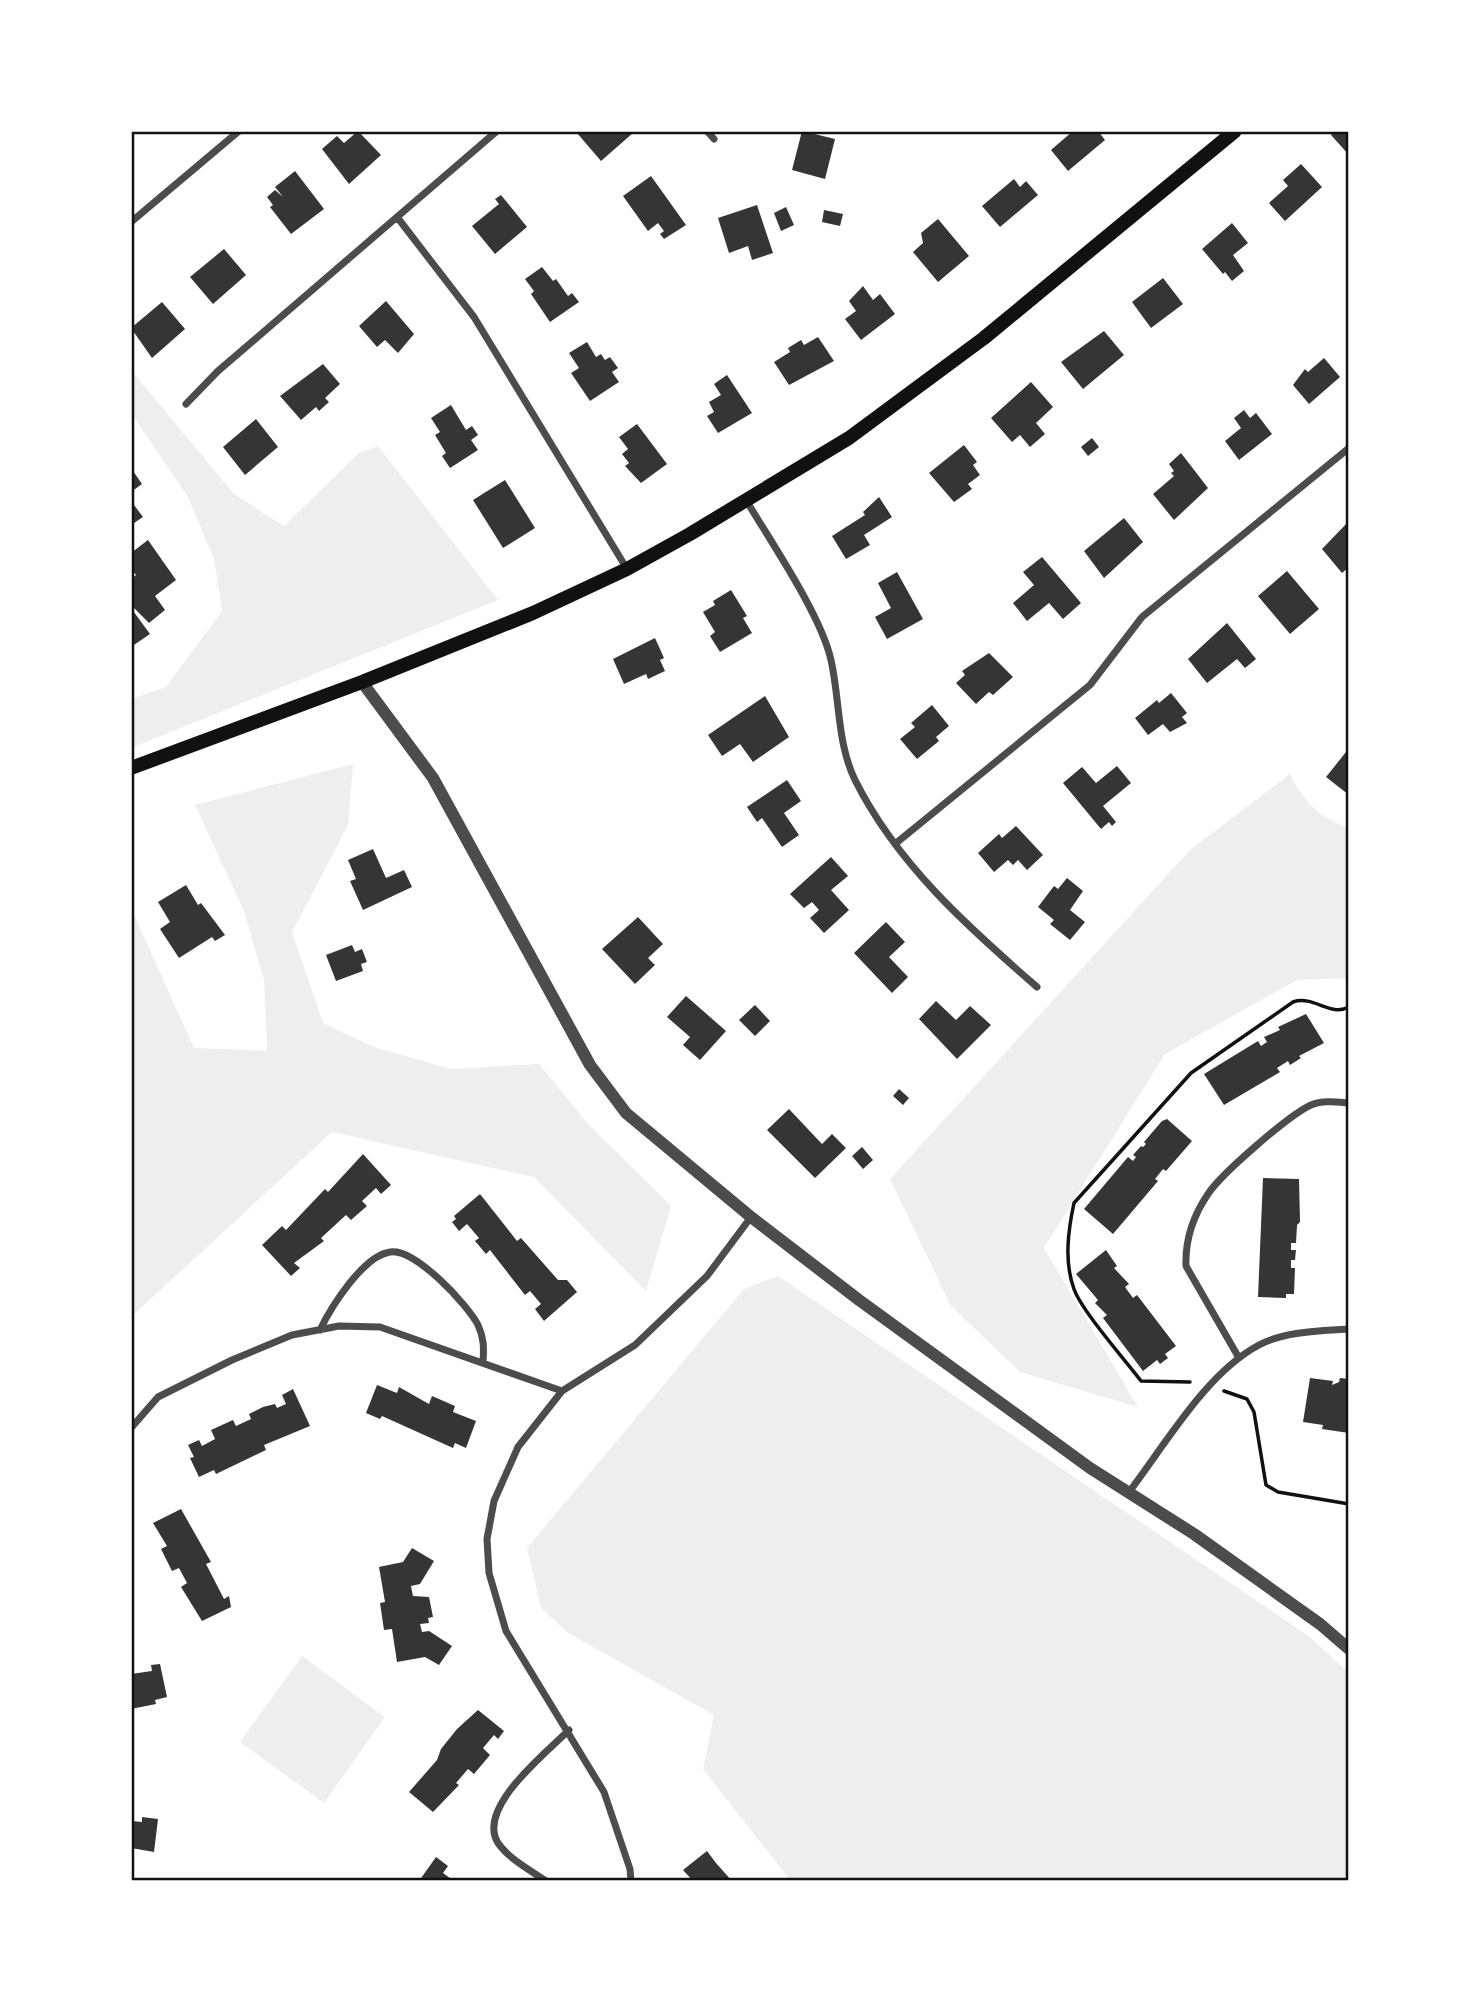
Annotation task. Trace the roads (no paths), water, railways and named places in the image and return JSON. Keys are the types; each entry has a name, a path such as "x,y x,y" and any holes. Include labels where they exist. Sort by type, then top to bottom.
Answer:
{"main road":[{"path":"131,768 362,682 533,613 627,569 849,439 984,338 1235,131"}],"street":[{"path":"131,222 239,131"},
{"path":"186,404 218,371 497,131"},
{"path":"707,131 714,139"},
{"path":"397,217 474,317 627,569"},
{"path":"895,844 1090,685 1142,617 1349,448"},
{"path":"746,499 809,609 831,658 841,736 854,779 895,844 962,923 1037,987"},
{"path":"362,682 433,778 590,1065 626,1113 751,1217 982,1390 1215,1549 1320,1624 1349,1649"},
{"path":"1239,1358 1186,1266 1186,1249 1191,1226 1210,1191 1249,1152 1310,1105 1323,1101 1349,1103"},
{"path":"630,1880 604,1792 569,1730 529,1673 506,1630 489,1573 487,1539 494,1501 518,1447 562,1391 635,1345 707,1276 751,1217"},
{"path":"320,1330 336,1298 374,1261 387,1252 398,1251 411,1257 464,1305 484,1340 483,1362"},
{"path":"131,1428 159,1397 244,1355 292,1335 338,1326 380,1327 562,1391"},
{"path":"1129,1492 1206,1390 1239,1358 1261,1343 1311,1331 1349,1329"},
{"path":"546,1881 510,1856 498,1843 493,1830 494,1814 508,1793 569,1730"}]}
